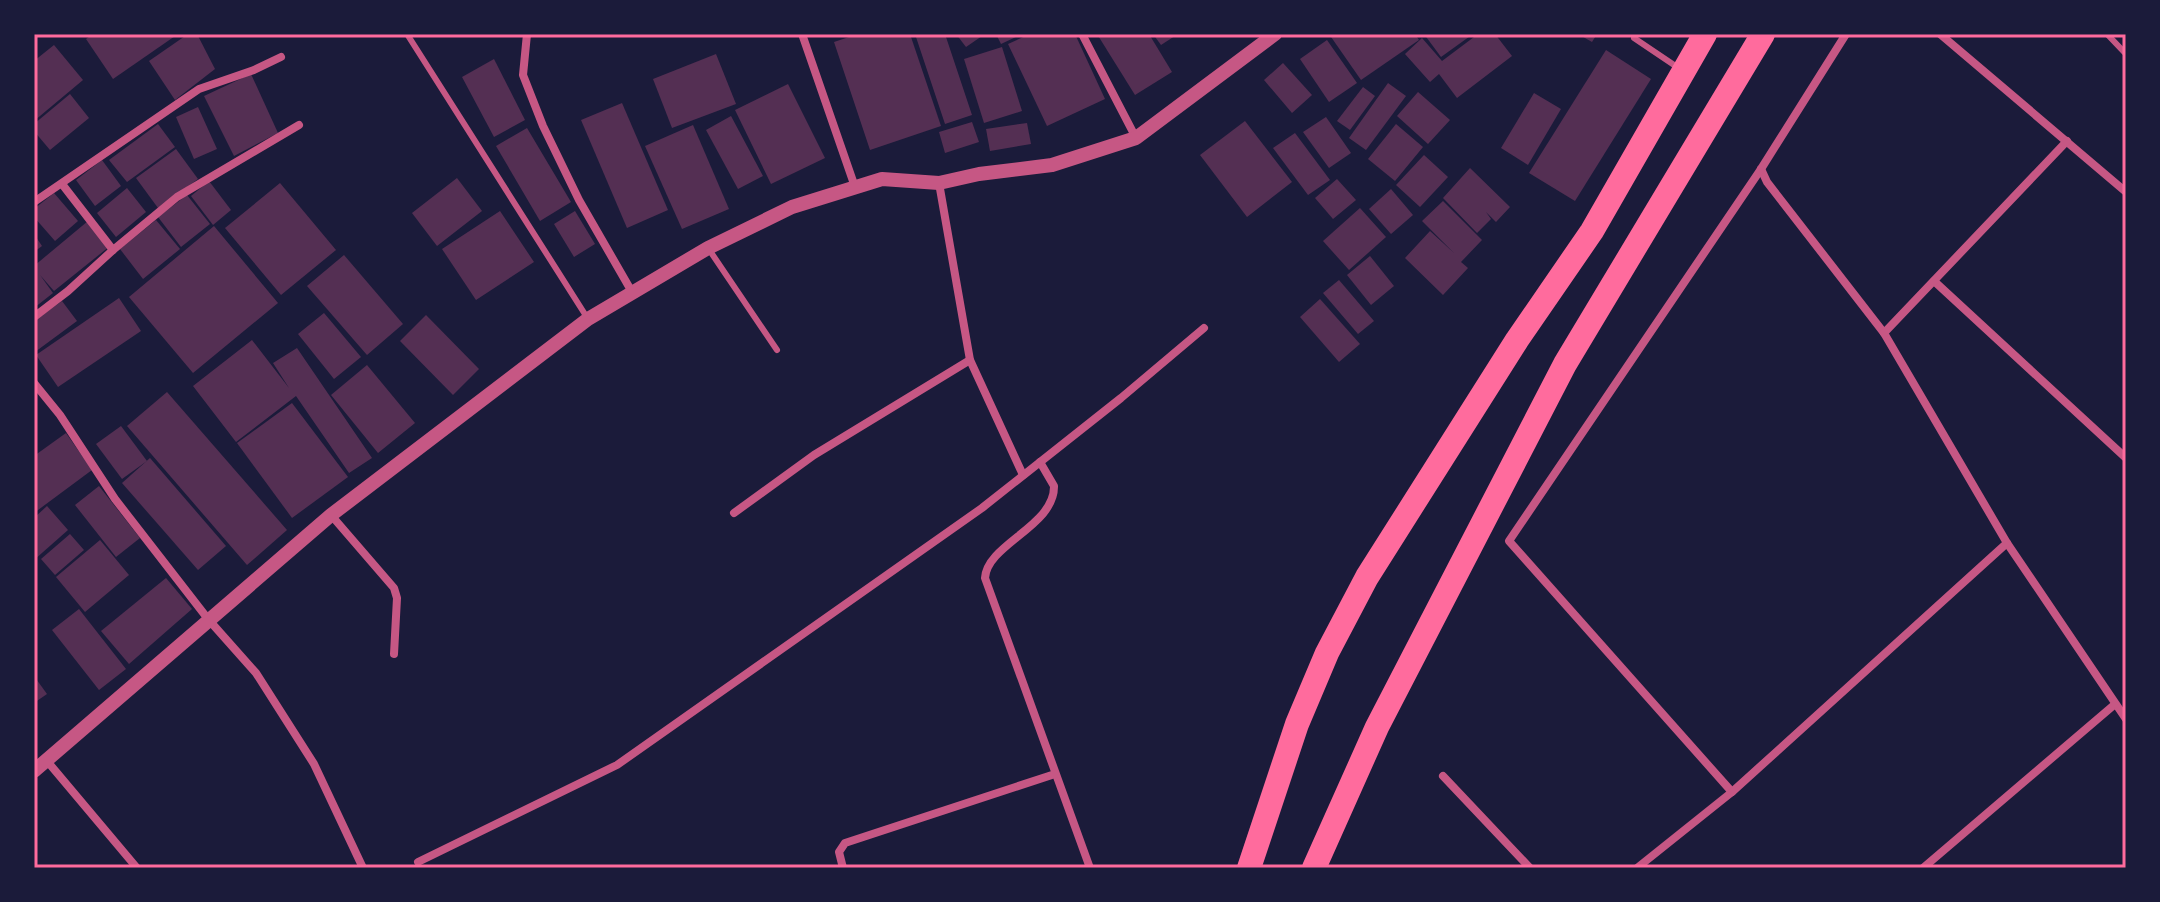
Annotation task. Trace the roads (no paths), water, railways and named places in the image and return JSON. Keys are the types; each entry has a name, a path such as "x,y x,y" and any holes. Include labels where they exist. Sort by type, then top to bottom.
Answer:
{"highway":[{"path":"1249,868 1297,724 1327,653 1367,577 1517,340 1592,231 1705,34"},
{"path":"1314,868 1377,727 1565,364 1763,34"}],"street":[{"path":"527,34 523,75 543,126 579,200 632,292"},
{"path":"802,34 855,187"},
{"path":"1082,34 1136,138"},
{"path":"34,771 331,515 588,319 632,292 708,248 792,207 855,187 882,179 939,183 979,174 1052,165 1136,138 1275,34"},
{"path":"1732,792 1509,541 1761,169 1846,34"},
{"path":"1940,34 2126,192"},
{"path":"34,202 199,89 281,57"},
{"path":"34,317 177,197 299,125"},
{"path":"1884,333 2067,141"},
{"path":"1761,169 1767,182 1884,333 2007,543 2126,719"},
{"path":"939,183 970,360 1023,475"},
{"path":"62,184 113,250"},
{"path":"1934,281 2126,458"},
{"path":"418,862 617,765 982,508 1204,328"},
{"path":"734,513 814,455 970,360"},
{"path":"34,383 60,415 115,499 208,619 256,673 314,764 363,868"},
{"path":"1040,462 1054,486 1051,501 1025,531 988,565 985,578 1090,868"},
{"path":"331,515 394,588 397,598 394,654"},
{"path":"1637,868 1732,792 2007,543"},
{"path":"1923,868 2114,705"},
{"path":"47,761 137,868"},
{"path":"843,868 839,852 845,843 1055,774"},
{"path":"1443,776 1530,868"},
{"path":"1647,860 1653,868"}],"lane":[{"path":"407,34 588,319"},
{"path":"1637,34 1634,38 1683,70"},
{"path":"2107,34 2126,54"},
{"path":"708,248 777,350"}]}
